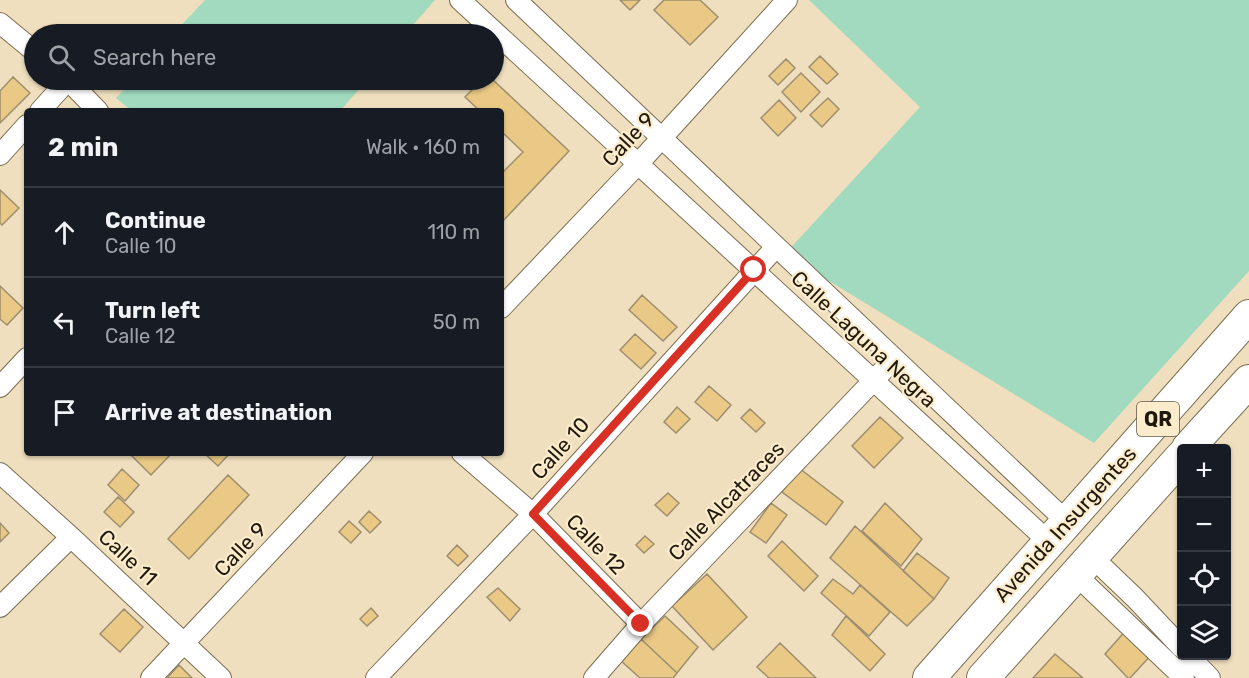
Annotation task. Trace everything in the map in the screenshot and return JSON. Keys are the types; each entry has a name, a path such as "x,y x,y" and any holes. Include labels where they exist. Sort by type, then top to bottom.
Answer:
{"main road":[{"name":"Avenida Insurgentes","path":"928,678 1249,316"},
{"path":"1197,375 1228,404"},
{"name":"QR","path":"1192,444 1249,381"},
{"name":"Avenida Insurgentes","path":"983,678 1177,462"}],"street":[{"name":"Calle Laguna Negra","path":"460,0 486,24"},
{"name":"Calle Laguna Negra","path":"516,0 894,359 1058,532"},
{"name":"Calle 9","path":"504,305 638,164 787,0"},
{"path":"0,23 24,43"},
{"name":"Calle Laguna Negra","path":"504,41 875,381 1058,532"},
{"path":"43,108 59,90"},
{"path":"78,90 95,108"},
{"path":"0,155 24,128"},
{"name":"Calle 10","path":"376,678 533,514 776,247"},
{"name":"Calle Alcatraces","path":"594,678 641,624 894,359"},
{"path":"0,387 24,361"},
{"name":"Calle 9","path":"152,678 360,456"},
{"name":"Calle 12","path":"465,456 533,514 641,624"},
{"name":"Calle 11","path":"0,473 221,678"},
{"path":"0,607 71,537"},
{"path":"1083,565 1135,598 1177,643"},
{"path":"1083,565 1184,678"},
{"path":"1193,660 1210,678"}],"green space":[{"path":"205,0 435,0 414,24 182,24"},
{"path":"809,0 1249,0 1249,271 1094,443 785,254 920,107"},
{"path":"124,90 358,90 343,108 128,108 116,98"}],"building":[{"path":"620,0 640,0 630,10"},
{"path":"664,0 700,0 718,17 690,45 654,10"},
{"path":"820,56 838,74 827,84 809,67"},
{"path":"786,59 795,68 778,85 769,76"},
{"path":"801,73 820,92 801,112 782,92"},
{"path":"13,77 24,90 30,93 0,123 0,91"},
{"path":"472,90 504,90 569,151 504,220 504,171 523,152 504,134 504,108 477,108 465,97"},
{"path":"828,98 839,109 822,127 810,115"},
{"path":"779,100 796,118 778,136 761,118"},
{"path":"0,190 19,208 2,225 0,223"},
{"path":"0,286 23,308 7,325 0,319"},
{"path":"642,295 677,327 663,341 629,310"},
{"path":"635,334 656,353 641,369 620,350"},
{"path":"709,386 731,405 717,421 695,402"},
{"path":"677,407 690,419 676,433 664,422"},
{"path":"750,409 765,423 756,432 741,418"},
{"path":"880,417 903,438 874,468 852,446"},
{"path":"132,456 169,456 151,475"},
{"path":"207,456 227,456 218,466"},
{"path":"799,468 843,502 826,525 782,492"},
{"path":"122,469 139,485 125,501 108,485"},
{"path":"228,475 249,495 189,559 168,539"},
{"path":"668,493 679,503 667,516 655,505"},
{"path":"118,497 134,512 120,527 104,512"},
{"path":"771,503 787,515 766,543 750,532"},
{"path":"885,503 922,539 901,566 862,531"},
{"path":"369,511 381,522 370,533 359,522"},
{"path":"349,521 361,532 351,543 339,532"},
{"path":"0,523 9,533 0,542"},
{"path":"855,526 934,599 907,626 830,558"},
{"path":"645,536 654,544 644,553 636,545"},
{"path":"782,541 818,576 804,591 768,556"},
{"path":"457,545 468,556 458,566 447,556"},
{"path":"917,553 949,578 934,599 903,571"},
{"path":"707,574 747,617 713,650 672,606"},
{"path":"833,579 853,594 860,585 890,612 869,636 821,593"},
{"path":"498,588 520,609 510,621 487,597"},
{"path":"371,608 378,616 367,626 360,619"},
{"path":"124,609 143,627 120,652 100,634"},
{"path":"665,616 698,647 677,673 641,639"},
{"path":"846,616 885,654 870,671 832,635"},
{"path":"1127,629 1153,653 1130,678 1105,654"},
{"path":"641,639 677,673 673,678 640,678 620,660"},
{"path":"780,643 816,678 769,678 757,667"},
{"path":"1055,654 1083,678 1033,678"},
{"path":"179,665 192,678 167,678"}],"route":[{"path":"641,624 533,514 754,270"}]}
